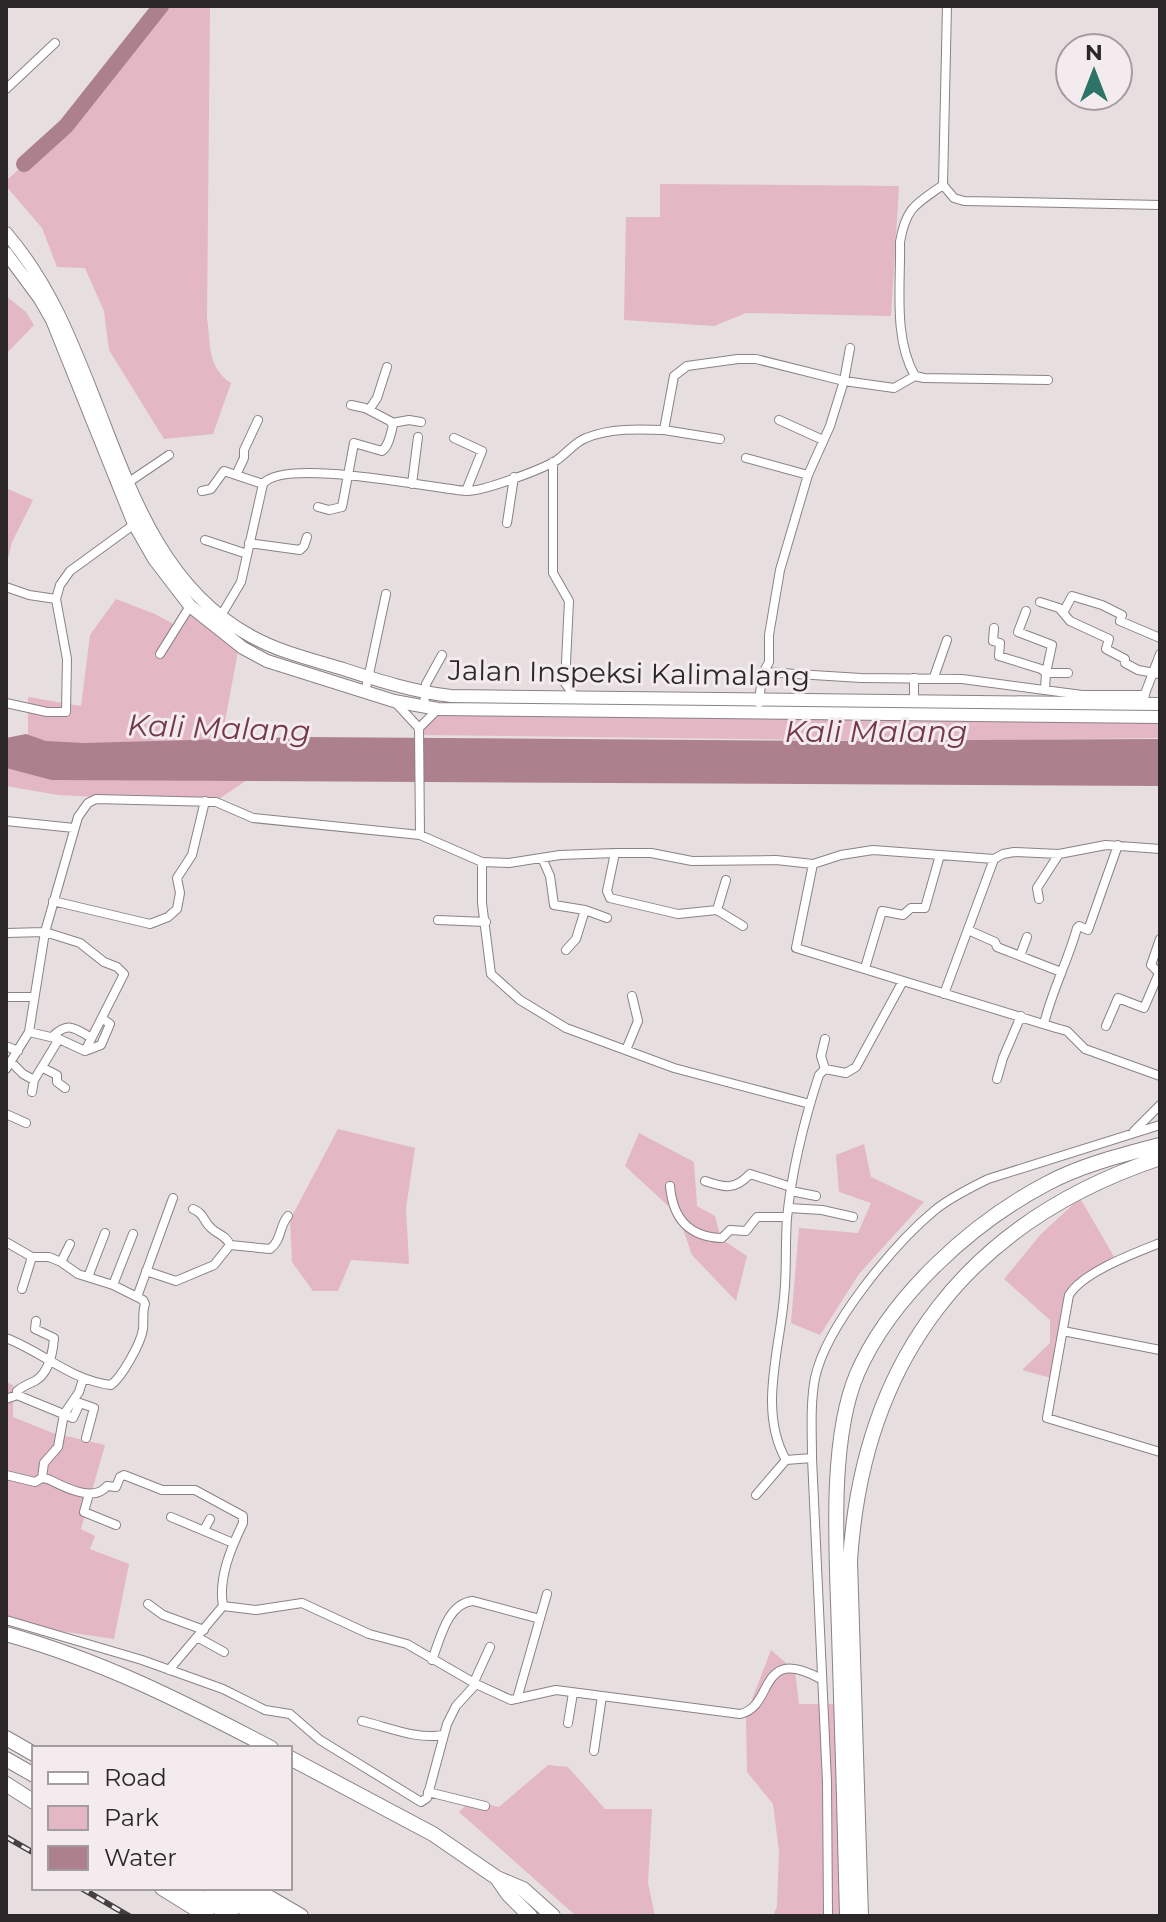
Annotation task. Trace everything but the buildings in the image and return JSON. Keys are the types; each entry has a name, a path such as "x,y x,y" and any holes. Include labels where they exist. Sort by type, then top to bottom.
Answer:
{"highway":[{"path":"847,1916 837,1501 847,1411 857,1374 903,1301 955,1246 995,1214 1048,1182 1160,1145"},
{"path":"861,1916 850,1561 853,1513 878,1413 895,1376 928,1322 975,1266 1013,1233 1062,1199 1121,1171 1160,1158"},
{"path":"6,1634 55,1648 123,1674 267,1746"},
{"path":"6,1738 32,1753"},
{"path":"6,1745 32,1760"},
{"path":"6,1759 32,1774"},
{"path":"292,1759 433,1834 497,1878 523,1889 553,1916"},
{"path":"6,1767 32,1783"},
{"path":"6,1784 32,1801"},
{"path":"497,1878 530,1916"},
{"path":"165,1890 207,1916"},
{"path":"188,1890 232,1916"},
{"path":"214,1890 257,1916"},
{"path":"233,1890 278,1916"},
{"path":"256,1890 301,1916"},
{"path":"266,1890 311,1916"}],"main road":[{"name":"Jalan Inspeksi Kalimalang","path":"6,233 23,253 56,306 123,486"},
{"name":"Jalan Inspeksi Kalimalang","path":"6,253 47,310 154,559 190,606 292,653 425,693 460,697 575,698 598,704"},
{"name":"Jalan Inspeksi Kalimalang","path":"138,521 217,621 243,648 286,668 365,693 424,707 598,704 759,706 1160,717"},
{"path":"286,668 292,653"},
{"name":"Jalan Inspeksi Kalimalang","path":"759,706 914,701 1143,700 1160,704"}],"street":[{"path":"947,6 943,185 954,198 964,201 1160,205"},
{"path":"6,89 55,43"},
{"path":"915,376 902,345 900,242 913,205 943,185"},
{"path":"759,706 762,675 769,662 769,635 780,570 808,475 844,381 850,348"},
{"path":"664,430 674,376 687,366 738,359 756,359 844,381 894,388 915,376 1048,380"},
{"path":"369,410 377,398 387,367"},
{"path":"351,405 369,410 392,423 409,420 421,422"},
{"path":"236,475 258,420"},
{"path":"779,420 823,440"},
{"path":"318,507 329,510 342,507 354,443 384,450 392,423"},
{"path":"217,621 241,582 263,484 273,476 289,473 347,475 466,491 478,490 553,462 584,438 627,429 664,430 720,439"},
{"path":"412,484 418,437"},
{"path":"454,438 482,451 466,491"},
{"path":"123,486 169,455"},
{"path":"746,458 808,475"},
{"path":"553,462 553,573 569,601 565,683 575,698"},
{"path":"202,491 211,489 224,471 263,484"},
{"path":"507,523 514,477"},
{"path":"6,703 47,712 66,712 67,659 56,599 64,575 138,521"},
{"path":"249,543 300,550 307,537"},
{"path":"205,540 224,549 247,554"},
{"path":"6,587 29,595 56,599"},
{"path":"365,693 386,594"},
{"path":"1064,611 1072,596 1122,615 1120,621 1160,638"},
{"path":"1040,602 1064,611 1070,621 1109,639 1106,649 1125,659 1125,663 1156,674"},
{"path":"160,654 190,606"},
{"path":"1026,611 1018,632 1052,645 1045,690"},
{"path":"994,628 993,641 1000,643 999,656 1046,673 1068,673"},
{"path":"934,677 947,640"},
{"path":"765,672 814,677 983,680 1082,695 1143,700 1156,674 1160,654"},
{"path":"424,707 431,672 442,655"},
{"path":"914,678 914,701"},
{"path":"1010,702 1011,685"},
{"path":"394,701 419,732 420,835"},
{"path":"419,732 438,709"},
{"path":"34,1080 8,1066 29,1032 32,997 45,932 74,828 82,810 96,799 205,801 224,804 253,818 420,835 482,862 509,863 560,855 651,853 692,861 776,860 813,864 829,857 860,851 994,859 1014,852 1059,854 1118,845 1160,849"},
{"path":"53,901 150,924 168,917 177,909 180,893 177,878 192,855 205,801"},
{"path":"6,821 74,828"},
{"path":"1044,1024 1052,992 1069,958 1078,927 1088,930 1118,845"},
{"path":"615,853 608,897 678,914 717,910 743,926"},
{"path":"1039,899 1037,888 1059,854"},
{"path":"865,968 882,911 903,915 911,908 925,908 940,855"},
{"path":"542,858 550,876 554,905 585,910 607,918"},
{"path":"944,994 994,859"},
{"path":"482,862 482,903 491,974 504,987 566,1028 705,1078 810,1104"},
{"path":"813,864 796,948 1067,1031 1085,1049 1160,1076"},
{"path":"717,910 726,880"},
{"path":"566,950 576,939 585,910"},
{"path":"438,920 486,922"},
{"path":"968,930 1061,972"},
{"path":"6,933 45,932 80,943 124,974 85,1051"},
{"path":"1020,956 1027,937"},
{"path":"1106,1026 1118,998 1144,1008 1159,973 1151,965 1160,939"},
{"path":"825,1069 846,1073 856,1067 903,981"},
{"path":"626,1050 638,1021 632,996"},
{"path":"6,997 32,997"},
{"path":"997,1079 1021,1016"},
{"path":"29,1032 55,1038 85,1051 101,1045 110,1024 103,1019"},
{"path":"32,1092 34,1080 43,1068 55,1038 65,1026 72,1026 90,1037"},
{"path":"825,1039 821,1056 825,1069"},
{"path":"6,1046 18,1051"},
{"path":"43,1068 57,1075 57,1082 65,1088"},
{"path":"786,1460 780,1450 772,1384 784,1305 788,1213 810,1104 819,1075 825,1069"},
{"path":"1131,1134 1158,1111"},
{"path":"6,1114 26,1123"},
{"path":"828,1916 827,1782 811,1406 822,1358 836,1328 862,1290 935,1210 988,1179 1160,1125"},
{"path":"705,1181 732,1187 750,1174 816,1196"},
{"path":"670,1186 676,1215 686,1228 709,1238 722,1238 730,1230 746,1231 757,1217 822,1210 853,1217"},
{"path":"137,1297 173,1198"},
{"path":"193,1209 203,1214 212,1229 226,1237 230,1245"},
{"path":"230,1245 270,1249 280,1239 284,1220 288,1216"},
{"path":"88,1277 105,1233"},
{"path":"113,1285 133,1234"},
{"path":"1160,1243 1099,1271 1069,1295 1047,1418 1160,1452"},
{"path":"6,1338 32,1348 83,1379 111,1385 134,1353 143,1330 145,1304 113,1285 78,1274 61,1262 49,1257 32,1257 7,1244"},
{"path":"61,1262 70,1244"},
{"path":"146,1271 170,1281 183,1279 214,1265 230,1245"},
{"path":"22,1289 32,1257"},
{"path":"17,1395 25,1384 41,1376 50,1361 54,1338 35,1329 36,1321"},
{"path":"1063,1331 1160,1350"},
{"path":"42,1478 44,1463 58,1447 58,1433 64,1414 79,1392 83,1379"},
{"path":"6,1399 17,1395 73,1418 80,1403 94,1408 86,1438"},
{"path":"756,1495 786,1460 812,1458"},
{"path":"6,1475 35,1482 42,1478 89,1494 100,1493 107,1486 116,1487 124,1475 162,1490 195,1490 243,1516 226,1563 223,1606 169,1670"},
{"path":"89,1494 84,1512 116,1525"},
{"path":"171,1517 233,1543"},
{"path":"204,1530 210,1519"},
{"path":"517,1699 547,1594"},
{"path":"432,1660 452,1612 464,1601 540,1619"},
{"path":"223,1606 256,1610 302,1603 369,1634 407,1644 501,1697 517,1699 556,1690 740,1714 754,1707 768,1681 778,1672 797,1670 821,1679"},
{"path":"148,1604 201,1634 224,1652"},
{"path":"6,1620 169,1670 223,1689 265,1710 290,1714 320,1740 417,1801 424,1801 443,1735 456,1706 475,1683 490,1647"},
{"path":"568,1723 573,1693"},
{"path":"594,1751 602,1696"},
{"path":"362,1721 410,1733 443,1735"},
{"path":"428,1792 485,1806"}],"green space":[{"path":"161,6 210,6 207,318 214,363 231,383 213,434 164,439 109,350 104,311 85,268 57,267 42,228 6,186 6,181 66,126"},
{"path":"660,184 899,186 891,316 746,313 714,326 624,320 626,217 660,217"},
{"path":"6,296 26,312 34,325 6,354"},
{"path":"6,488 33,500 12,542 6,567"},
{"path":"116,599 155,614 182,629 194,606 239,646 218,759 28,749 28,697 81,706 90,635"},
{"path":"438,709 1160,716 1160,738 910,741 419,735"},
{"path":"6,768 51,780 247,780 213,803 58,795 6,786"},
{"path":"338,1129 415,1148 406,1208 409,1264 351,1260 338,1291 313,1291 292,1262 290,1220"},
{"path":"639,1133 694,1162 697,1206 715,1216 721,1239 747,1256 736,1301 692,1255 678,1215 625,1166"},
{"path":"864,1144 871,1177 924,1202 859,1274 820,1335 791,1323 799,1228 858,1233 871,1203 839,1192 836,1155"},
{"path":"1080,1198 1117,1262 1073,1288 1051,1378 1022,1370 1050,1343 1050,1320 1004,1279 1041,1234"},
{"path":"6,1382 13,1385 13,1417 53,1433 105,1445 81,1529 95,1536 90,1549 129,1564 114,1639 6,1623"},
{"path":"771,1650 795,1671 799,1704 835,1704 841,1916 773,1916 777,1906 779,1851 773,1804 747,1772 746,1715"},
{"path":"548,1765 568,1767 605,1809 652,1809 648,1883 655,1916 576,1916 459,1812 471,1800 499,1807"}],"water":[{"path":"26,734 46,741 84,743 304,737 824,741 1160,739 1160,786 51,780 6,768 6,738"}],"waterway":[{"path":"24,164 66,126 161,6"}],"railway":[{"path":"6,1837 32,1852"},
{"path":"84,1890 129,1916"}],"water label":[{"name":"Kali Malang","path":"219,728"},
{"name":"Kali Malang","path":"876,731"}]}
